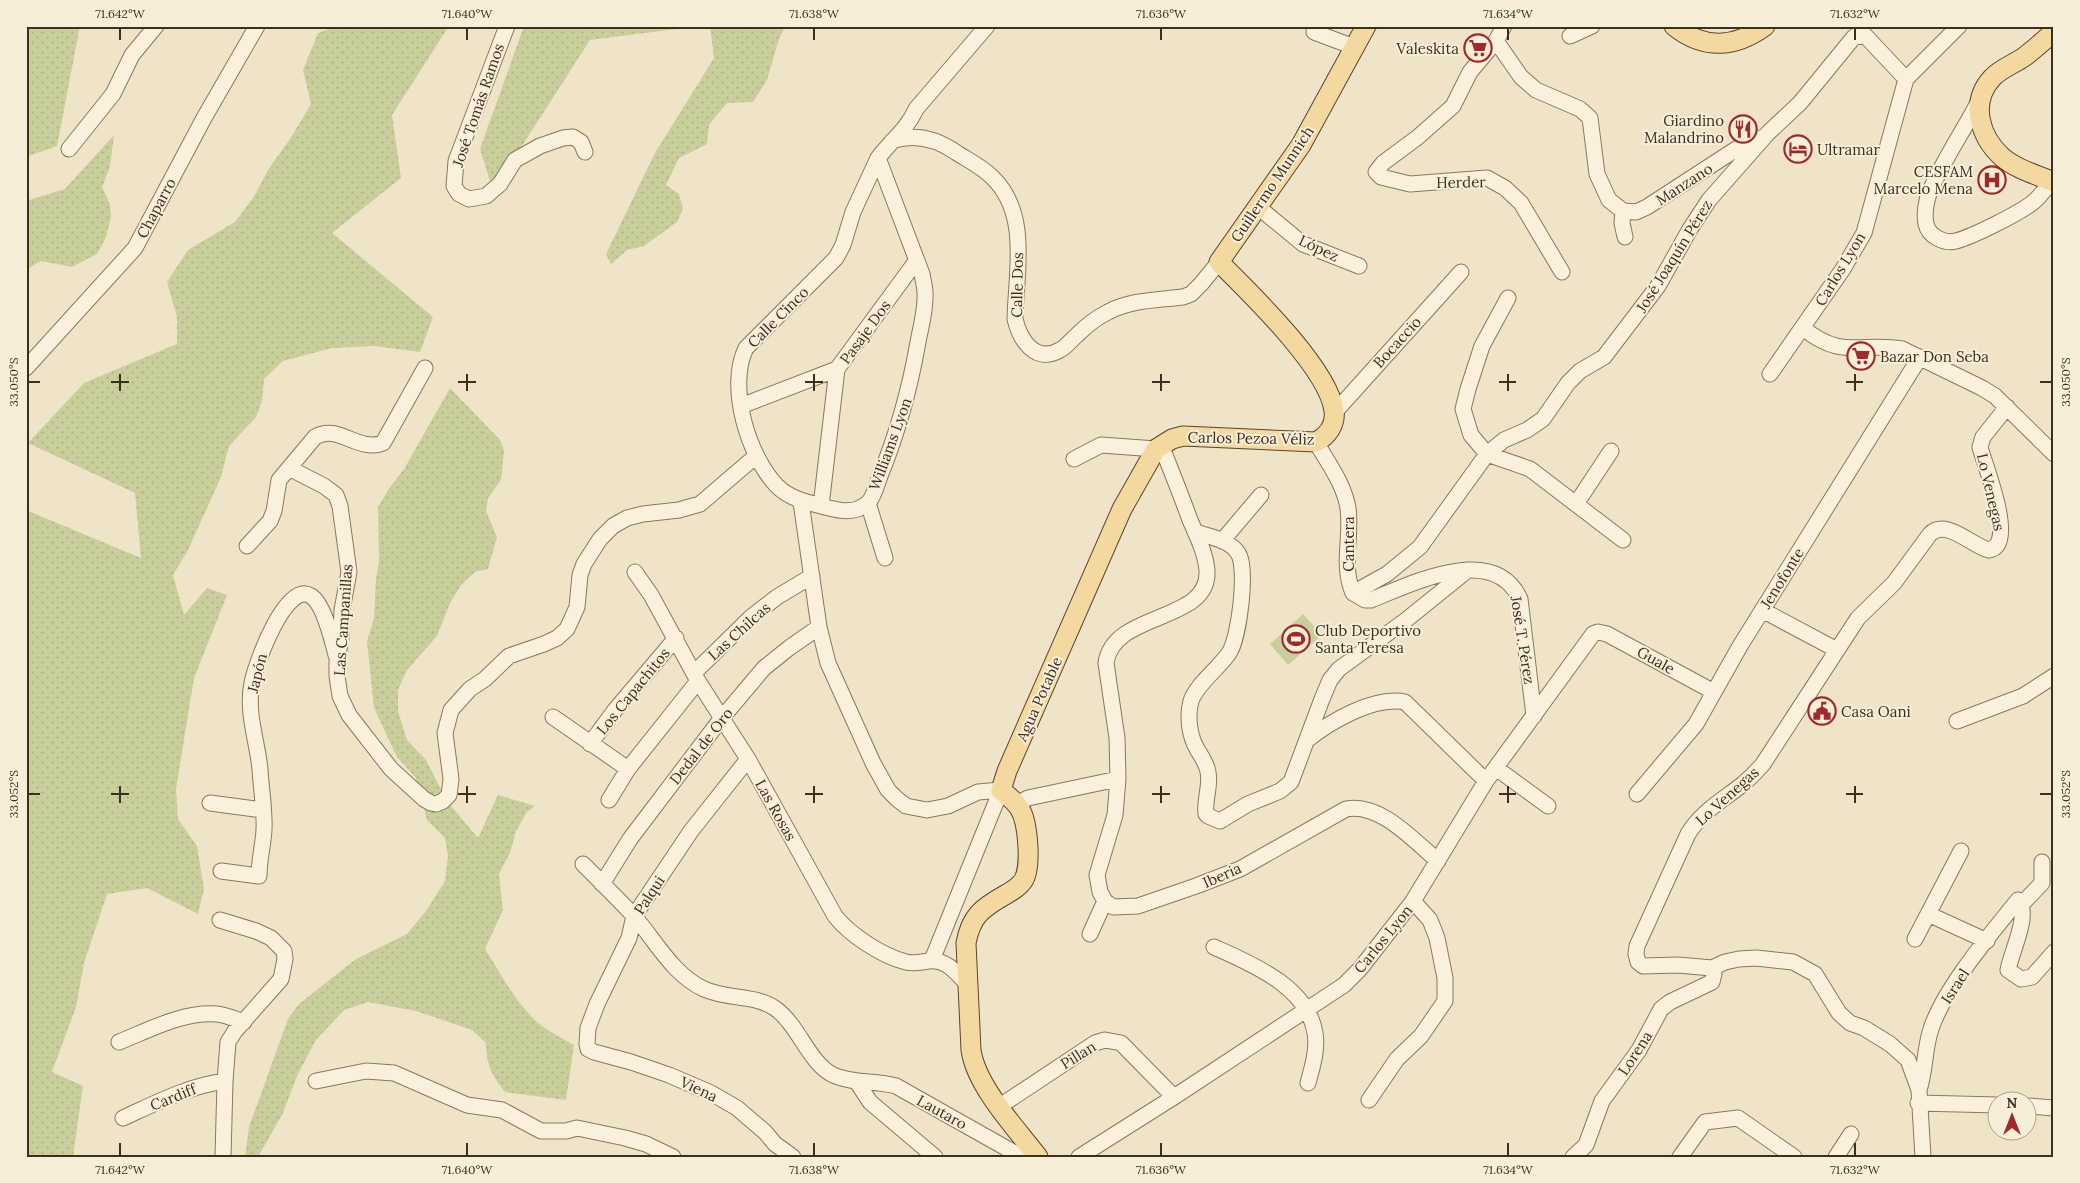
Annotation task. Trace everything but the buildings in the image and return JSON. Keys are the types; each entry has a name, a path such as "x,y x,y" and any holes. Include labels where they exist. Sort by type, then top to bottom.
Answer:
{"main road":[{"name":"Guillermo Munnich","path":"1219,262 1302,145 1366,26"},
{"path":"1674,26 1692,37 1710,44 1736,42 1765,26"},
{"path":"2052,182 2002,158 1990,143 1981,127 1979,101 1982,90 1993,77 2024,57 2054,32"},
{"path":"1219,262 1264,307 1298,347 1325,386 1334,413"},
{"name":"Carlos Pezoa Véliz","path":"1158,447 1172,439 1183,436 1316,442 1326,437 1332,426 1334,413"},
{"name":"Agua Potable","path":"1001,790 1007,771 1122,509 1158,447"},
{"path":"1001,790 1017,804 1025,821 1027,871 1019,886 982,909 974,918 968,930 966,944 967,984 973,1062 980,1078 1038,1157"}],"street":[{"path":"69,148 113,94 132,55 156,26"},
{"name":"Chaparro","path":"26,368 135,248 256,26"},
{"name":"José Tomás Ramos","path":"507,26 456,161 454,186 458,194 469,199 486,196 500,184 515,160 540,146 563,138 573,137 581,142 585,152"},
{"path":"878,158 911,122 916,109 987,26"},
{"path":"1504,26 1496,41 1521,77 1536,90 1580,108 1590,118 1597,174 1609,200 1623,211 1622,223 1626,237"},
{"path":"1570,36 1592,26"},
{"name":"Carlos Lyon","path":"1770,374 1843,269 1864,233 1906,79 1959,26"},
{"path":"1860,31 1869,38 1906,79"},
{"name":"José Joaquín Pérez","path":"1353,593 1387,574 1420,547 1486,454 1504,440 1527,430 1543,419 1568,383 1580,371 1604,357 1618,342 1658,286 1690,229 1709,200 1768,133 1800,103 1860,31"},
{"path":"1314,32 1354,47"},
{"name":"Herder","path":"1496,41 1470,72 1452,106 1418,137 1383,162 1376,172 1381,177 1410,184 1487,178 1505,188 1521,203 1562,272"},
{"path":"1979,101 1930,192 1925,211 1926,226 1932,235 1940,240 1955,241 1975,233 2029,206 2042,195 2052,182"},
{"name":"Manzano","path":"1623,211 1636,212 1647,207 1747,142 1758,139 1768,133"},
{"name":"Calle Dos","path":"891,142 902,137 917,136 947,146 991,176 1002,189 1010,202 1018,233 1015,319 1018,332 1025,344 1035,351 1050,354 1061,350 1092,322 1121,306 1183,297 1191,294 1219,262"},
{"name":"Williams Lyon","path":"801,502 847,511 868,503 892,448 910,386 923,318 925,293 917,260 878,158"},
{"name":"Calle Cinco","path":"801,502 778,487 756,456 747,433 741,406 740,360 746,348 836,258 843,245 856,205 878,158"},
{"name":"López","path":"1258,207 1303,244 1359,266"},
{"name":"Pasaje Dos","path":"741,406 837,370 917,260"},
{"name":"Bocaccio","path":"1334,413 1461,272"},
{"path":"1508,298 1482,346 1468,389 1464,409 1472,435 1486,454 1530,468 1623,540"},
{"path":"1803,328 1824,343 1836,347 1846,349 1890,347 1902,349 1982,388 2007,407 2054,454"},
{"name":"Jenofonte","path":"1638,794 1696,724 1762,610 1920,357"},
{"path":"248,546 270,521 274,511 279,480 315,437 322,432 332,432 364,445 374,446 383,443 425,368"},
{"path":"821,506 837,370"},
{"name":"Lo Venegas","path":"1923,1157 1918,1096 1913,1071 1902,1054 1877,1035 1850,1023 1839,1013 1814,974 1805,967 1793,962 1756,958 1725,962 1712,968 1678,965 1643,966 1638,962 1636,954 1695,822 1705,812 1744,783 1763,764 1858,618 1894,583 1933,531 1949,530 1989,550 1994,549 2000,543 2002,533 2000,516 1980,447 1984,437 2007,407"},
{"name":"Cantera","path":"1316,442 1344,490 1349,520 1347,572 1353,593"},
{"path":"1074,459 1101,445 1158,447 1195,532 1207,571 1206,580 1201,592 1187,604 1118,638 1107,656 1106,663 1117,738 1118,779 1115,815 1097,875 1100,892 1105,901 1090,934"},
{"path":"1576,504 1611,451"},
{"name":"Las Campanillas","path":"289,468 336,494 340,506 349,572 342,610 341,638 337,661 340,696 349,715 391,769 431,804 444,801 449,795 451,778 445,733 451,710 470,689 509,656 557,638 567,629 577,607 580,576 584,564 600,539 612,526 642,514 679,510 700,504 756,456"},
{"path":"1222,541 1260,495"},
{"path":"801,502 820,627 832,672 873,763 888,790 906,806 927,810 948,806 978,792 1001,790"},
{"path":"868,503 885,558"},
{"path":"1195,532 1222,541 1233,547 1241,558 1242,577 1236,634 1230,652 1194,695 1189,721 1193,742 1208,771 1206,810 1208,816 1220,820 1225,819 1248,804 1286,787 1291,782 1324,693 1339,669 1406,620 1468,570"},
{"name":"José T. Pérez","path":"1353,593 1365,600 1371,600 1427,578 1468,570 1488,572 1497,575 1511,584 1520,599 1534,716"},
{"name":"Las Rosas","path":"635,572 651,595 721,719 748,759 820,891 845,928 862,941 906,962 916,963 932,960"},
{"name":"Las Chilcas","path":"609,800 628,769 696,677 750,618 777,597 812,576"},
{"name":"Japón","path":"221,871 259,876 264,831 259,759 250,708 252,685 256,666 267,638 294,597 303,594 310,595 316,601 328,624 337,661"},
{"path":"1762,610 1837,650"},
{"name":"Dedal de Oro","path":"602,884 630,839 721,719 764,668 820,627"},
{"name":"Carlos Lyon","path":"1080,1157 1307,1011 1344,985 1360,969 1413,901 1486,781 1590,636 1598,632"},
{"name":"Guale","path":"1598,632 1607,634 1714,692"},
{"name":"Los Capachitos","path":"590,744 615,710 676,638"},
{"path":"1957,721 2023,696 2054,676"},
{"path":"1306,740 1341,716 1388,702 1405,702 1486,781"},
{"path":"553,717 628,769"},
{"name":"Palqui","path":"588,1048 586,1038 588,1028 597,1004 629,938 634,916 692,831 748,759"},
{"path":"1496,768 1548,806"},
{"path":"1017,804 1028,798 1118,779"},
{"name":"Agua Potable","path":"932,960 1001,790"},
{"path":"210,803 263,810"},
{"name":"Iberia","path":"1105,901 1113,907 1138,906 1196,886 1240,868 1346,809 1356,807 1367,809 1387,819 1438,861"},
{"path":"1915,939 1961,851"},
{"name":"Israel","path":"1918,1096 1926,1061 1928,1041 1935,1020 1950,992 2018,900 2022,904 2042,883 2042,862"},
{"path":"583,864 634,916"},
{"path":"1369,1100 1397,1059 1421,1036 1445,1001 1445,978 1438,938 1430,920 1413,901"},
{"path":"2022,904 2024,917 2010,957 2008,970 2021,979 2032,977 2054,952"},
{"path":"1928,914 1987,941"},
{"name":"Lautaro","path":"634,916 680,972 704,989 766,1003 788,1021 823,1069 834,1075 858,1082 882,1082 896,1086 1022,1157"},
{"path":"220,920 256,930 270,938 284,951 285,968 282,978 228,1042 224,1081 223,1157"},
{"path":"1214,947 1268,975 1298,996 1307,1011 1316,1034 1314,1062 1308,1082"},
{"path":"932,960 942,962 950,967 967,984"},
{"name":"Lorena","path":"1573,1157 1586,1145 1602,1101 1639,1050 1661,1009 1670,1002 1712,982 1714,974 1712,968"},
{"path":"119,1042 170,1022 192,1016 216,1014 244,1022"},
{"name":"Pillan","path":"1000,1106 1095,1043 1105,1040 1121,1043 1174,1097"},
{"name":"Viena","path":"588,1048 594,1052 669,1075 711,1093 737,1108 765,1132 774,1144 793,1157"},
{"path":"316,1082 366,1071 394,1073 467,1105 502,1110 542,1131 566,1131 577,1128 646,1144 673,1157"},
{"name":"Cardiff","path":"123,1118 187,1089 224,1081"},
{"path":"858,1082 870,1102 935,1157"},
{"path":"1918,1096 1988,1104"},
{"path":"2038,1107 2054,1108"},
{"path":"1680,1157 1705,1122 1738,1118 1794,1157"},
{"path":"1836,1157 1851,1134"}],"green space":[{"path":"29,26 80,26 57,146 26,157 26,31"},
{"path":"336,26 449,26 392,115 401,178 332,233 433,317 420,352 374,346 332,348 283,361 264,379 262,401 256,417 229,446 221,477 188,550 173,575 184,615 207,588 227,595 194,678 176,789 178,819 197,846 204,889 198,914 147,888 107,894 84,963 76,1007 52,1072 83,1086 73,1157 26,1157 26,510 141,558 135,493 28,443 84,383 177,344 177,317 167,282 188,250 235,222 253,198 268,170 290,139 311,104 303,70 318,33"},
{"path":"524,26 700,26 590,40 493,191 480,149"},
{"path":"710,26 785,26 778,42 767,80 753,102 727,103 709,125 707,144 679,158 666,185 679,194 683,209 677,222 644,246 627,250 611,264 606,254 655,153 714,58"},
{"path":"114,135 110,167 102,187 110,204 111,217 106,237 97,254 72,267 41,261 26,270 26,201 65,189"},
{"path":"450,388 500,440 504,450 501,480 488,498 486,511 497,537 488,569 475,572 462,584 450,603 437,636 407,670 398,690 398,711 407,740 426,760 447,801 478,838 498,795 535,806 527,812 516,831 510,853 499,874 503,910 485,949 525,1010 546,1029 574,1045 566,1100 505,1092 491,1069 487,1058 486,1043 472,1030 416,1011 368,1002 344,1010 316,1040 298,1074 282,1115 258,1157 245,1157 249,1127 288,1019 299,1004 356,959 407,934 426,911 445,881 448,856 445,838 427,820 416,778 397,757 374,708 367,641 374,618 379,562 378,507 404,469"},
{"name":"Club Deportivo Santa Teresa","path":"1303,614 1322,635 1288,665 1270,644"}],"place":[{"name":"Valeskita","path":"1478,48"},
{"name":"Giardino Malandrino","path":"1743,129"},
{"name":"Ultramar","path":"1798,149"},
{"name":"CESFAM Marcelo Mena","path":"1992,180"},
{"name":"Bazar Don Seba","path":"1861,356"},
{"name":"Club Deportivo Santa Teresa","path":"1296,639"},
{"name":"Casa Oani","path":"1822,711"}]}
